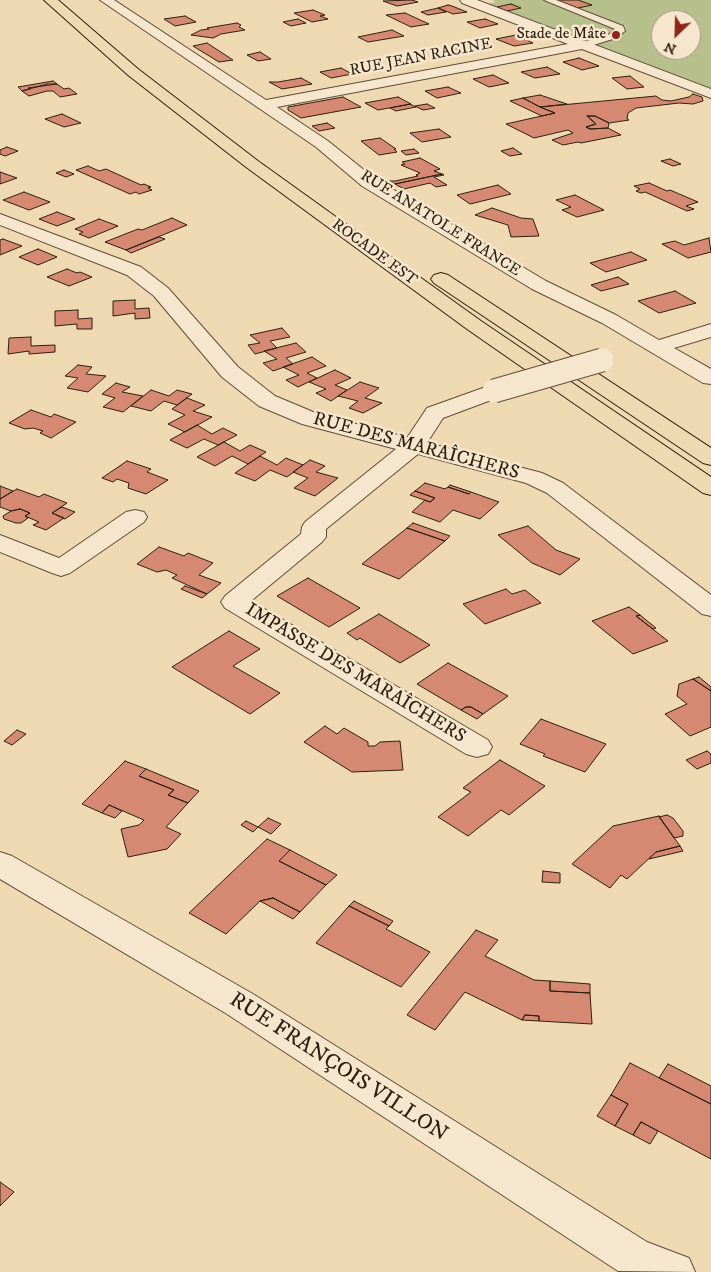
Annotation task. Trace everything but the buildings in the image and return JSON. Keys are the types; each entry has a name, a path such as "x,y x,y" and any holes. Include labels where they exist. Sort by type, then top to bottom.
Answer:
{"highway":[{"name":"ROCADE EST","path":"50,0 133,72 252,164 474,325 704,483"},
{"name":"ROCADE EST","path":"75,0 145,60 263,153 418,264 711,458"}],"street":[{"name":"RUE ANATOLE FRANCE","path":"106,0 322,144 368,182 539,285 609,319 711,378"},
{"path":"466,0 711,94"},
{"name":"RUE JEAN RACINE","path":"264,105 584,45"},
{"name":"RUE DES MARAÎCHERS","path":"0,219 134,271 161,292 230,372 267,401 310,419 534,478 555,488 711,608"},
{"path":"657,346 711,330"},
{"path":"413,447 435,413 494,391 602,360"},
{"name":"IMPASSE DES MARAÎCHERS","path":"413,447 314,527 313,537 234,602 477,747"},
{"path":"0,543 60,568 134,517"},
{"name":"RUE FRANÇOIS VILLON","path":"0,864 240,1004 633,1257 674,1272"}],"lane":[{"path":"548,0 620,28 620,32 613,36 584,45"}],"green space":[{"name":"Stade de Mâte","path":"492,0 711,0 711,89 488,4 496,2"}],"place":[{"name":"Stade de Mâte","path":"616,35"}]}
